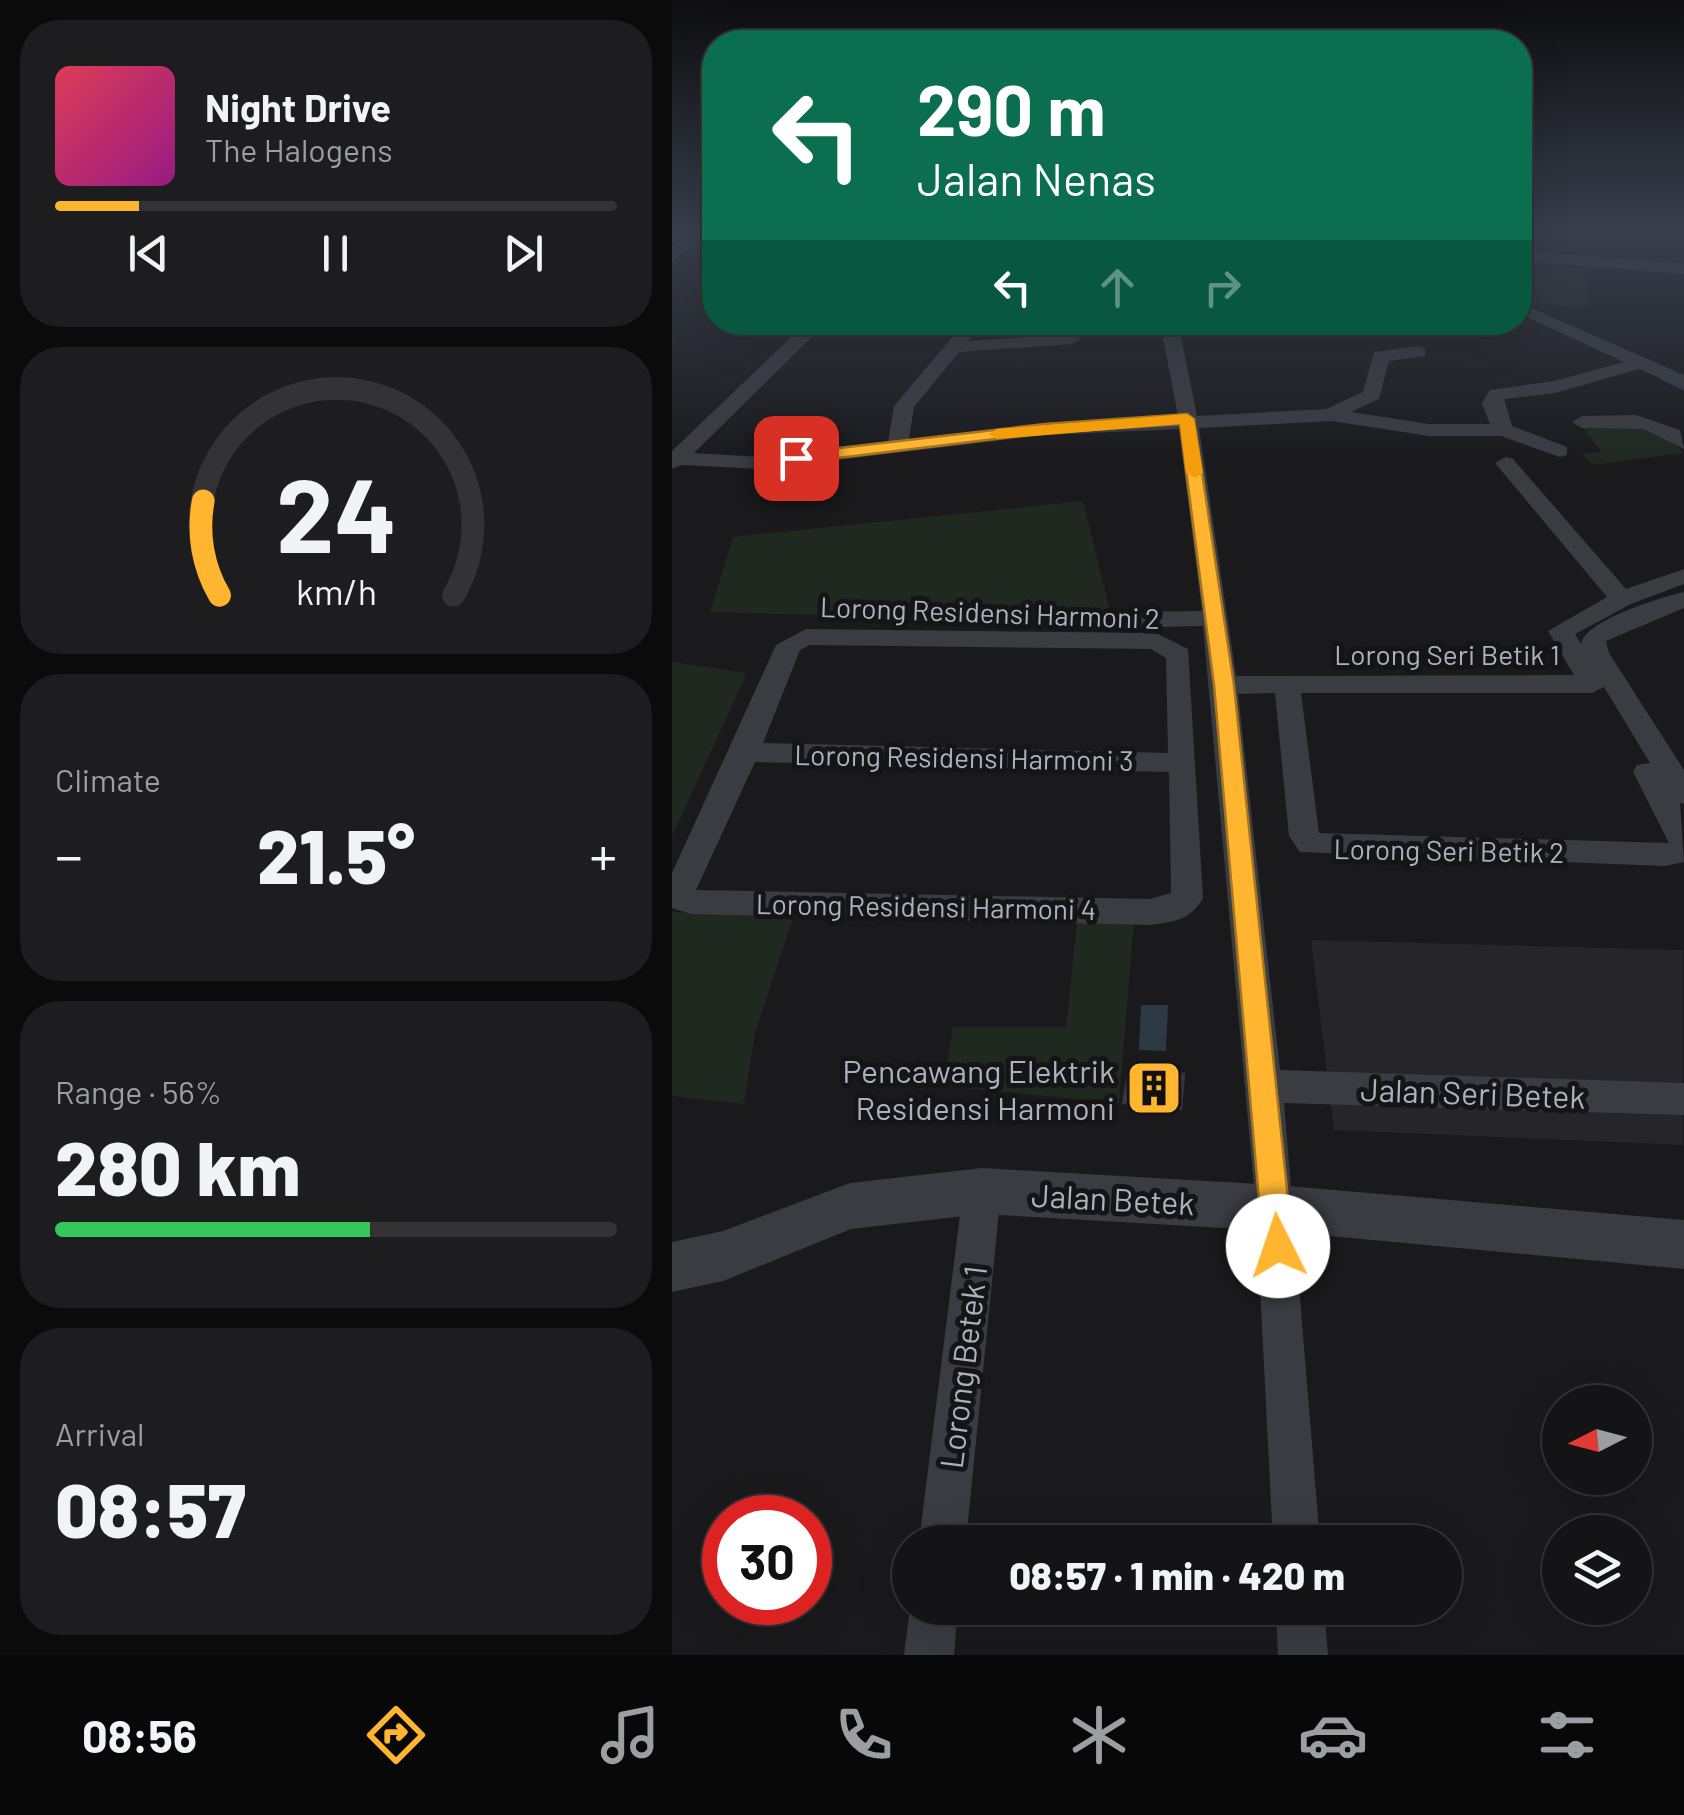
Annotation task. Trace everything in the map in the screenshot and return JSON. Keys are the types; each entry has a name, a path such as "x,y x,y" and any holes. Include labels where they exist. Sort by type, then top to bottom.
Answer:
{"street":[{"path":"1532,314 1635,365 1684,382"},
{"path":"673,460 804,335"},
{"path":"1171,335 1224,685 1276,1208 1295,1525"},
{"path":"898,445 904,406 960,340 1072,340"},
{"path":"1332,416 1372,395 1381,356 1418,352"},
{"path":"1503,430 1492,403 1497,394 1556,386 1635,365"},
{"path":"673,460 761,463 898,445 1187,419 1332,416 1429,430 1503,430 1560,451"},
{"path":"1582,422 1636,419 1666,427 1679,456"},
{"path":"1506,463 1622,599"},
{"name":"Lorong Seri Betik 1","path":"1592,684 1561,631 1622,599 1684,576"},
{"path":"1684,600 1608,628 1594,639 1596,653 1684,794"},
{"path":"1118,620 1215,618"},
{"name":"Lorong Residensi Harmoni 2","path":"746,752 789,645 797,638 1156,641 1179,655 1183,762"},
{"name":"Lorong Seri Betik 1","path":"1224,685 1592,684"},
{"name":"Lorong Seri Betik 2","path":"1287,685 1304,836 1310,844 1665,855 1682,851 1684,839 1592,684"},
{"name":"Lorong Residensi Harmoni 3","path":"746,752 1183,762"},
{"name":"Lorong Residensi Harmoni 4","path":"746,752 680,889 681,898 691,902 1172,910 1186,898 1195,849"},
{"path":"1183,762 1195,849 1241,849"},
{"name":"Jalan Seri Betek","path":"1263,1086 1684,1099"},
{"name":"Jalan Betek","path":"672,1267 722,1256 850,1206 982,1191 1276,1208 1684,1245"},
{"name":"Lorong Betek 1","path":"944,1525 982,1191"},
{"path":"929,1655 932,1625"},
{"path":"1301,1625 1303,1655"}],"shaded area":[{"path":"1311,940 1683,950 1683,1145 1334,1130"},
{"path":"1141,1005 1168,1005 1166,1051 1139,1050"}],"green space":[{"path":"1636,424 1661,431 1683,453 1593,465 1582,454 1601,452 1582,426"},
{"path":"1083,501 1113,623 710,612 733,537"},
{"path":"672,662 747,673 672,836"},
{"path":"672,912 794,915 755,1033 744,1104 672,1096"},
{"path":"1134,921 1119,1103 943,1086 953,1027 1066,1027 1077,923"}],"building":[{"name":"Pencawang Elektrik Residensi Harmoni","path":"1129,1069 1184,1074 1181,1109 1123,1103"}],"waterway":[{"path":"1663,378 1684,388"}],"slow traffic":[{"path":"997,434 1187,419 1195,473"}],"place":[{"name":"Pencawang Elektrik Residensi Harmoni","path":"1154,1088"}],"route":[{"path":"796,458 1045,428 1187,419 1224,685 1278,1246"}]}
